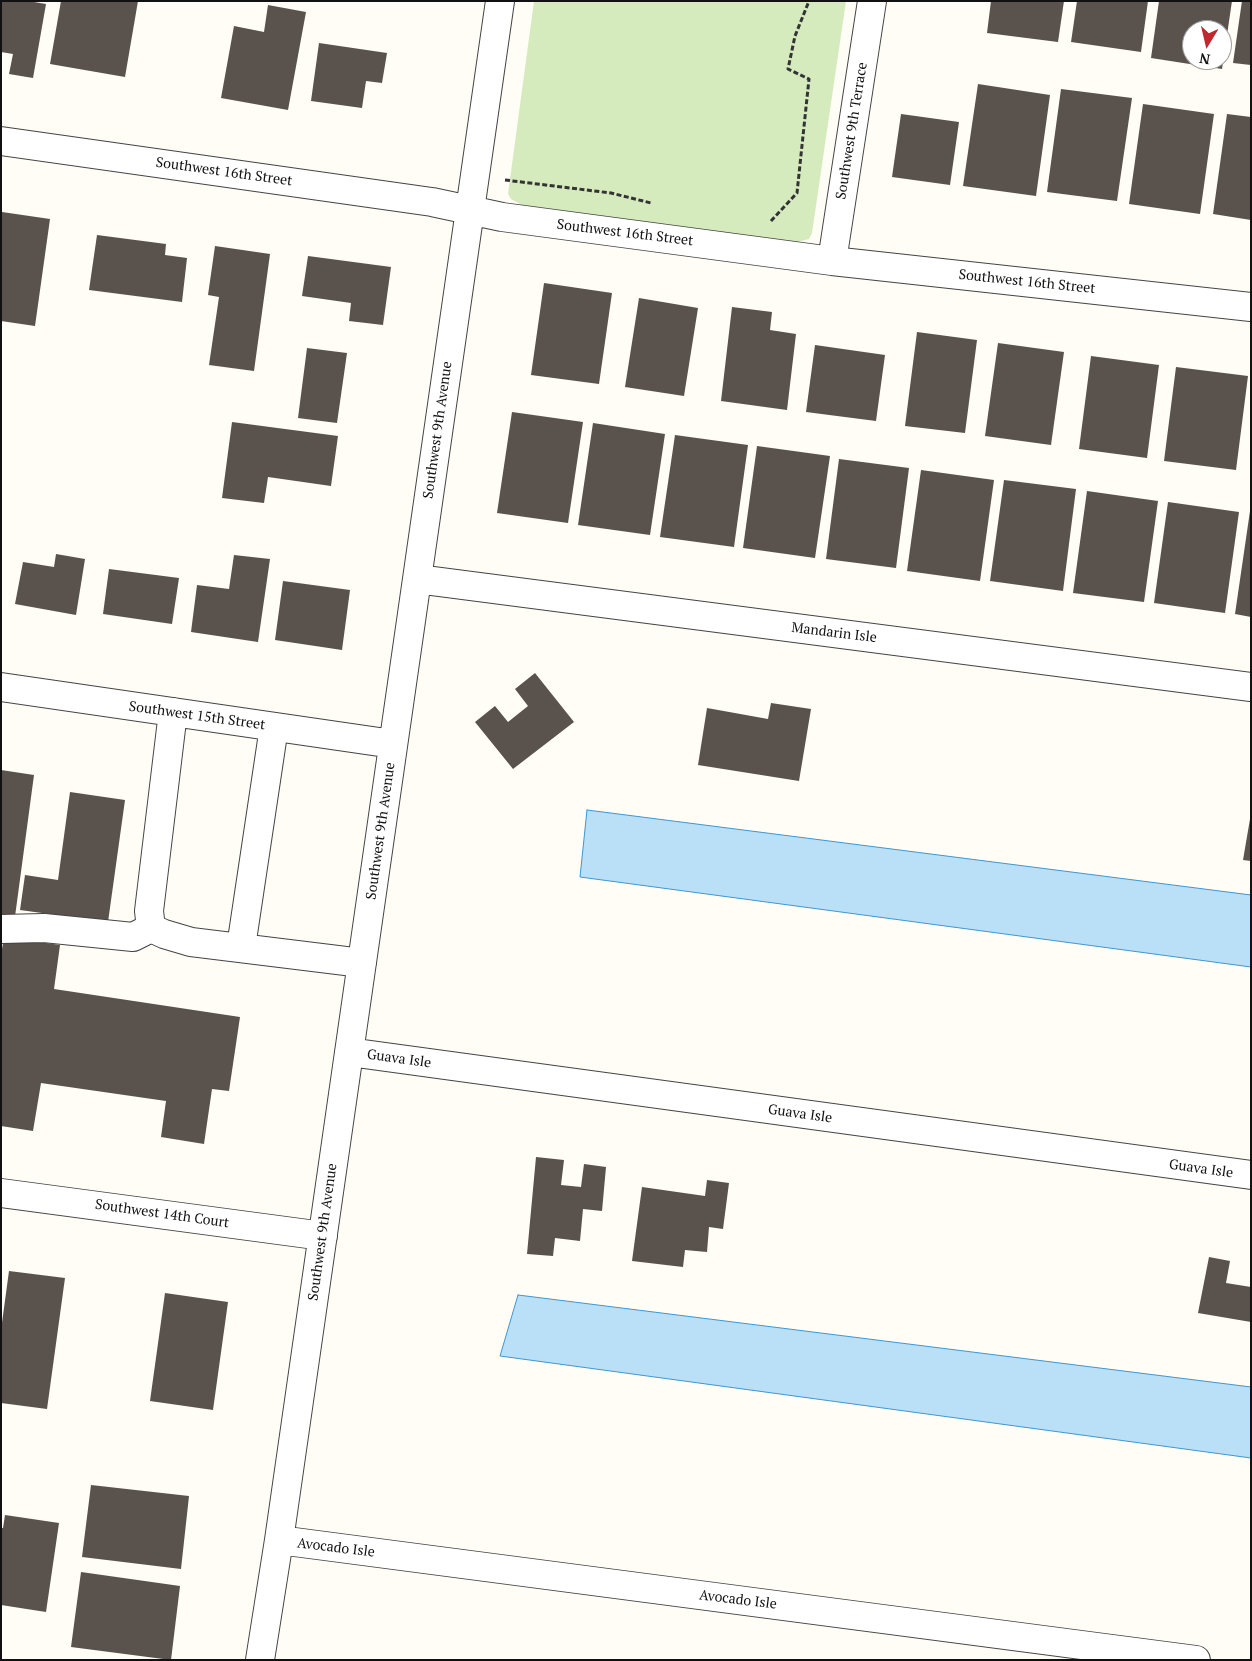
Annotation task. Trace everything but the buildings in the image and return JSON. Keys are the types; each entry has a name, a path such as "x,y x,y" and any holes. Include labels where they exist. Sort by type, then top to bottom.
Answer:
{"street":[{"name":"Southwest 9th Avenue","path":"260,1660 323,1236 500,1"},
{"name":"Southwest 9th Terrace","path":"832,260 872,1"},
{"name":"Southwest 16th Street","path":"1,141 432,202 502,217 832,260 1251,307"},
{"name":"Mandarin Isle","path":"417,579 1251,687"},
{"name":"Southwest 15th Street","path":"1,687 393,744"},
{"path":"151,928 150,911 173,712"},
{"path":"241,948 274,727"},
{"path":"1,929 44,928 133,937 151,928"},
{"path":"151,928 190,942 362,963"},
{"name":"Guava Isle","path":"349,1052 1251,1175"},
{"name":"Southwest 14th Court","path":"1,1193 323,1236"},
{"name":"Avocado Isle","path":"279,1540 1196,1660"}],"path":[{"path":"771,221 797,193 809,79 788,69 795,36 809,1"},
{"path":"504,180 611,193 658,205"}],"green space":[{"path":"534,1 846,1 812,233 809,239 797,242 522,205 511,199 508,194"}],"water":[{"path":"587,810 1251,895 1251,967 580,877"},
{"path":"518,1295 1251,1387 1251,1458 500,1356"}]}
